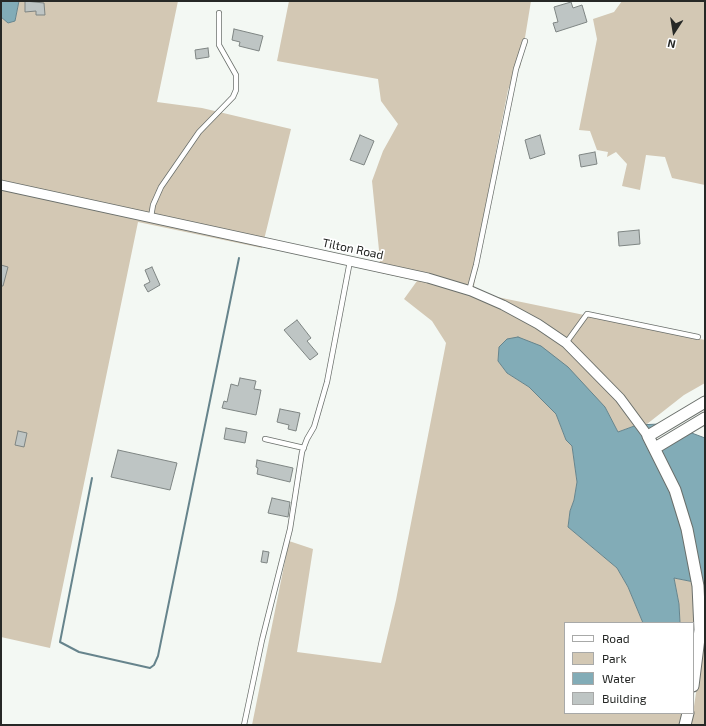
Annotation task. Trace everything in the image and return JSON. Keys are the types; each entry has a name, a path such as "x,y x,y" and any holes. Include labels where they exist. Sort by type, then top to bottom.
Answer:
{"street":[{"name":"Tilton Road","path":"1,185 428,278 469,291 503,305 538,324 566,343 620,398 648,436"},
{"path":"694,678 700,630 698,586 687,529 675,490 648,436 705,402"},
{"path":"655,448 705,418"},
{"path":"685,725 688,714"}],"lane":[{"path":"151,217 153,205 160,187 199,132 233,97 236,90 236,75 219,45 219,13"},
{"path":"469,291 476,265 516,69 526,41"},
{"path":"244,725 262,640 290,529 304,448 314,428 327,382 350,261"},
{"path":"566,343 587,314 698,337"},
{"path":"265,439 304,448"}],"green space":[{"path":"19,1 178,1 157,102 202,108 291,129 262,248 138,222 50,648 1,637 1,17 8,23 15,21"},
{"path":"289,1 531,1 520,68 517,67 508,90 496,151 473,292 705,340 705,383 684,395 647,424 637,425 618,432 605,407 499,347 498,361 507,373 529,387 556,414 566,440 572,446 577,482 568,527 617,568 628,587 643,622 564,622 564,714 684,714 681,725 252,725 289,541 313,549 297,652 381,663 396,600 446,343 432,321 404,299 417,281 377,272 380,260 372,181 383,151 398,124 381,101 378,79 277,61"},
{"path":"622,1 705,1 705,185 672,178 665,157 646,155 640,190 622,186 627,164 616,152 607,157 608,152 597,150 590,131 579,130 597,39 593,19 614,12"},
{"path":"674,578 694,582 696,630 694,649 694,622 680,622 679,604"},
{"path":"702,584 705,585 705,725 689,725 693,714 694,714 699,673"}],"water":[{"path":"1,1 19,1 15,21 8,23 1,17"},
{"path":"518,337 541,346 568,367 605,407 618,432 637,425 660,424 650,430 684,530 694,582 674,578 679,604 680,622 643,622 628,587 617,568 568,527 577,482 572,446 566,440 556,414 529,387 507,373 498,361 499,347 507,339"},
{"path":"689,432 705,438 705,585 702,584 660,450"}],"building":[{"path":"25,1 44,3 45,15 36,15 36,11 25,12"},
{"path":"571,2 573,8 582,5 587,22 556,32 553,23 558,22 554,7"},
{"path":"234,29 263,36 259,51 239,46 240,42 232,40"},
{"path":"208,48 209,57 196,59 195,50"},
{"path":"360,135 374,141 364,165 350,160"},
{"path":"540,135 545,154 530,159 525,140"},
{"path":"595,152 597,164 581,167 579,155"},
{"path":"639,230 640,244 619,246 618,232"},
{"path":"1,265 8,267 3,286 1,286"},
{"path":"152,267 160,285 148,292 144,285 150,282 145,270"},
{"path":"297,320 311,338 307,341 318,354 310,360 284,330"},
{"path":"240,378 256,381 254,389 261,390 256,415 222,408 224,401 227,402 231,384 238,386"},
{"path":"280,409 300,413 296,431 288,429 289,425 277,422"},
{"path":"226,428 247,432 245,443 224,439"},
{"path":"18,431 27,433 24,447 15,445"},
{"path":"118,450 177,463 170,490 111,477"},
{"path":"257,460 293,468 290,482 257,474"},
{"path":"272,498 290,502 288,517 268,513"},
{"path":"263,551 269,552 267,563 261,562"}],"waterway":[{"path":"92,478 60,642 79,652 150,668 154,665 158,656 239,258"}]}
